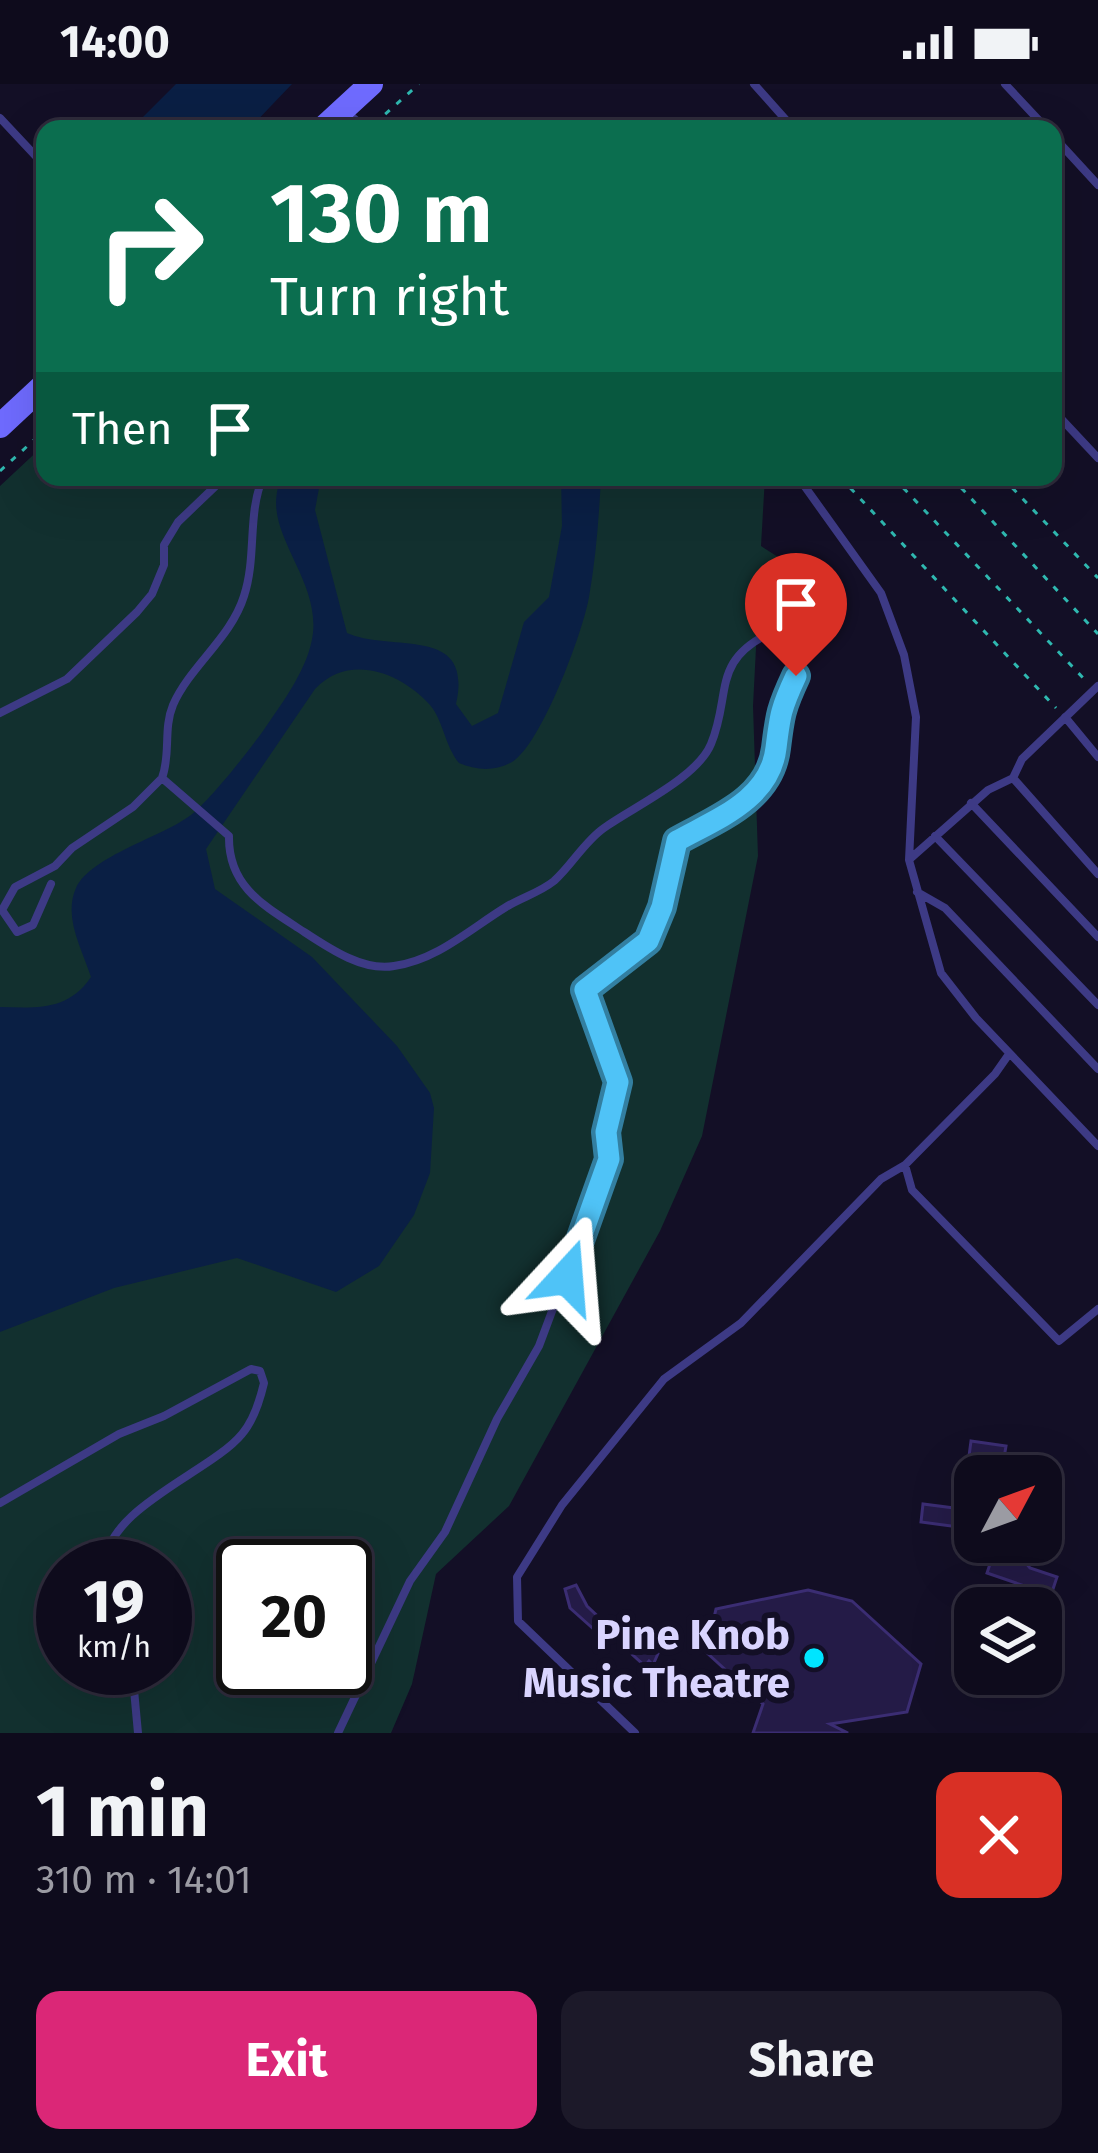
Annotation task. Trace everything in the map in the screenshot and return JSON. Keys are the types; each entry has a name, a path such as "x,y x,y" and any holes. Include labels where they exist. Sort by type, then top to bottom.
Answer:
{"main road":[{"path":"331,120 371,84"},
{"path":"0,425 36,392"}],"lane":[{"path":"754,84 786,120"},
{"path":"1005,84 1038,120"},
{"path":"343,109 356,120"},
{"path":"0,118 36,156"},
{"path":"1062,146 1098,185"},
{"path":"1062,420 1098,458"},
{"path":"0,713 67,679 137,612 152,595 164,566 164,544 178,522 216,486"},
{"path":"51,884 33,925 17,932 2,910 15,887 55,866 72,848 133,807 162,778 167,722 175,700 220,642 244,600 252,503 259,486"},
{"path":"804,486 880,593 904,655 916,717 909,860 941,973 1009,1054 1098,1146"},
{"path":"162,778 227,834 234,871 245,889 274,913 370,967 413,962 538,893 602,829 661,793 688,768 711,745 727,675 754,640 774,631 797,655 796,676 776,722 776,748 760,787 724,817 677,841 662,907 648,941 585,990 618,1082 606,1132 609,1159 539,1346 497,1419 445,1532 410,1581 338,1733"},
{"path":"909,860 971,803 1013,778 1022,759 1096,688"},
{"path":"1065,718 1098,757"},
{"path":"1013,778 1098,874"},
{"path":"971,803 1098,937"},
{"path":"935,836 1098,1005"},
{"path":"916,892 945,908 1098,1069"},
{"path":"635,1733 518,1621 518,1577 562,1505 664,1378 741,1323 881,1179 905,1165 1009,1054"},
{"path":"905,1165 912,1190 1059,1340 1098,1310"},
{"path":"0,1503 119,1434 251,1369 260,1371 264,1383 246,1430 144,1508 116,1539"},
{"path":"134,1695 138,1733"}],"path":[{"path":"377,120 419,84"},
{"path":"0,472 36,438"},
{"path":"848,486 1065,718"},
{"path":"902,486 1096,688"},
{"path":"959,486 1098,634"},
{"path":"1011,486 1098,578"}],"green space":[{"path":"36,452 36,486 764,486 761,546 778,557 785,570 774,596 758,609 753,706 758,856 702,1136 660,1231 509,1506 436,1574 412,1684 391,1733 0,1733 0,486"}],"water":[{"path":"176,84 292,84 258,120 140,120"},
{"path":"279,486 320,486 315,510 347,633 441,652 453,662 458,679 456,704 472,726 498,713 524,622 549,597 562,526 561,486 600,486 589,597 570,660 535,734 512,762 478,768 459,763 434,711 418,693 374,671 343,672 315,689 206,849 215,889 312,957 397,1046 430,1093 434,1108 430,1173 414,1215 379,1266 336,1292 237,1258 114,1288 0,1332 0,1007 51,1005 82,988 91,977 73,922 76,888 96,866 199,808 256,740 300,672 313,633 312,611 282,533 276,496"}],"building":[{"path":"971,1441 1006,1446 1004,1455 969,1455"},
{"path":"923,1504 954,1508 954,1526 921,1522"},
{"path":"990,1563 1026,1563 1057,1577 1054,1587 1028,1587 987,1573"},
{"path":"576,1585 587,1606 606,1624 610,1619 629,1630 633,1625 660,1649 653,1665 649,1661 645,1666 603,1628 598,1633 570,1608 565,1589"},
{"name":"Pine Knob Music Theatre","path":"808,1590 852,1601 921,1664 907,1712 830,1724 848,1733 753,1733 763,1704 706,1652 716,1609"}],"place":[{"name":"Pine Knob Music Theatre","path":"814,1658"}],"route":[{"path":"567,1277 609,1159 606,1132 618,1082 585,990 648,941 662,907 677,841 724,817 760,787 776,748 776,722 796,676"}]}
